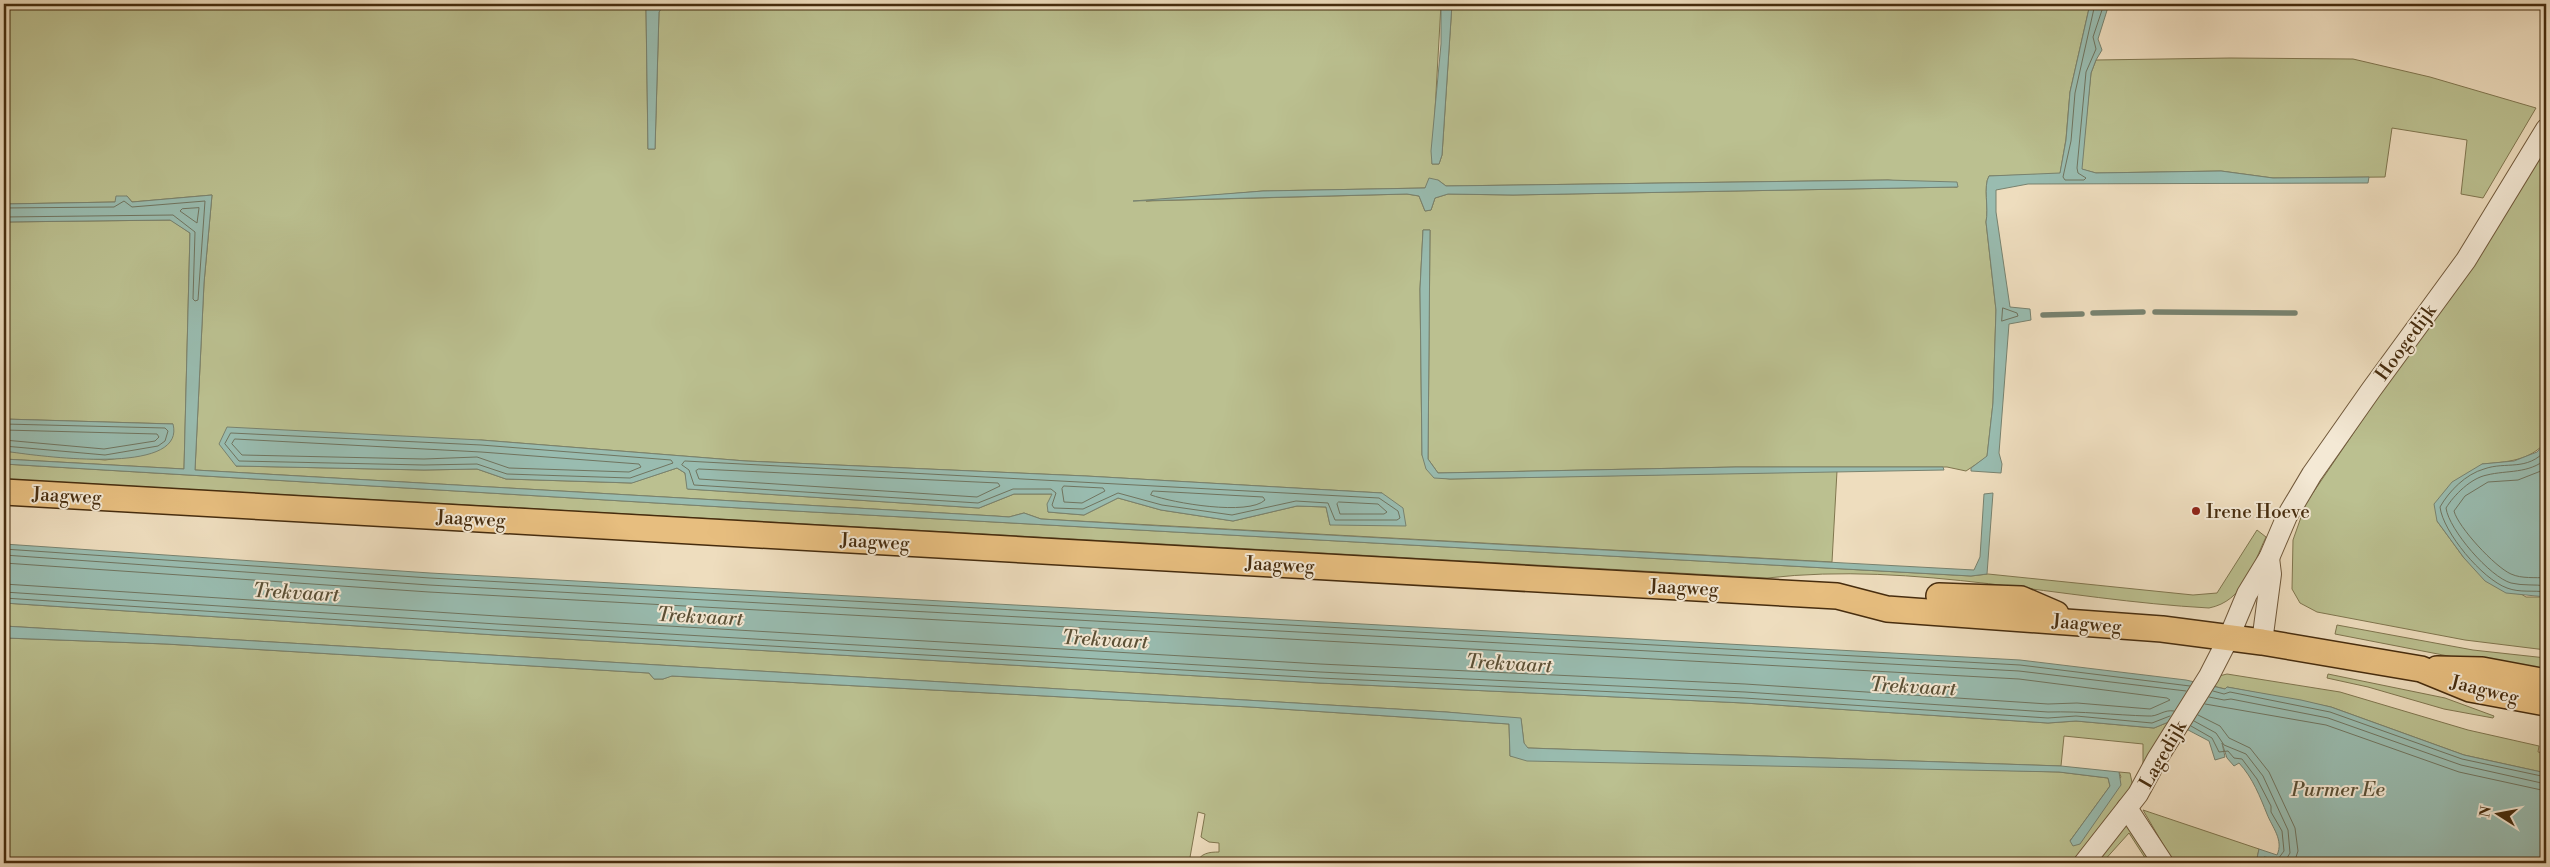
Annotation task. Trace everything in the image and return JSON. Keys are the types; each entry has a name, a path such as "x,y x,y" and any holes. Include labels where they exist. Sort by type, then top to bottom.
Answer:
{"main road":[{"name":"Jaagweg","path":"4,492 1837,596 1887,608 2077,622 2262,642 2421,669 2470,689 2546,703"},
{"path":"2421,669 2482,670 2546,682"}],"street":[{"name":"Hoogedijk","path":"2229,638 2247,594 2269,558 2287,516 2312,474 2466,260 2546,129"},
{"name":"Hoogedijk","path":"2262,642 2271,574 2269,558"},
{"name":"Lagedijk","path":"2084,863 2138,794 2167,742 2209,676 2229,638"},
{"path":"2127,808 2162,863"}],"green space":[{"path":"127,4 186,7 401,4 642,4 646,8 648,149 655,149 659,11 665,4 1441,4 1432,164 1439,164 1442,155 1452,4 2090,4 2070,92 2066,139 2060,174 1989,176 1987,181 1986,222 1996,310 1993,403 1987,457 1966,471 1947,467 1736,467 1438,473 1428,459 1430,230 1423,230 1420,289 1422,455 1434,477 1450,479 1837,471 1832,562 1041,519 1024,513 1009,517 195,470 204,283 212,195 132,202 127,196 115,202 4,204 4,8 127,6","holes":["1438,180 1446,186 1888,180 1957,187 1513,195 1448,194 1435,198 1431,210 1425,211 1419,196 1407,194 1146,201 1263,191 1425,188","481,440 746,461 1086,476 1382,493 1330,525 1326,507 1297,506 1233,521 1161,510 1118,498 1084,515 1048,512 1053,494 1014,494 979,508 688,489 685,473 677,468 631,483 506,479 477,469 424,470 236,466"]},
{"path":"2353,59 2430,77 2536,108 2483,198 2461,194 2467,140 2392,128 2385,177 2273,178 2221,171 2096,173 2081,169 2091,73 2096,60"},
{"path":"2546,144 2546,442 2525,457 2482,464 2437,521 2464,558 2526,597 2546,597 2546,650 2465,640 2317,612 2300,603 2292,589 2293,540 2306,503 2380,394 2450,299"},
{"path":"171,220 190,233 184,469 4,459 4,451 105,460 136,456 173,424 4,419 4,222"},
{"path":"4,464 740,508 1971,576 1988,574 2193,595 2217,593 2257,530 2266,537 2251,570 2239,590 2221,604 2209,608 2154,604 1933,578 1878,574 1822,574 1767,578 4,479"},
{"path":"4,603 496,635 1319,683 1744,703 2048,723 2076,721 2154,728 2171,721 2143,764 2143,744 2064,736 2061,766 1528,748 1524,744 1521,719 1446,712 4,626"},
{"path":"2337,625 2473,650 2546,658 2546,671 2474,661 2335,634"},
{"path":"5,638 166,644 649,673 654,679 663,679 671,676 1250,707 1509,724 1510,756 2059,772 2108,778 2110,786 2070,841 2121,777 2119,772 2130,773 2133,787 2075,863 2061,863 2059,861 2052,863 1196,863 1200,857 1206,854 1219,852 1219,843 1209,842 1201,837 1205,814 1198,812 1189,863 4,863"},
{"path":"2227,674 2340,692 2468,730 2539,746 2538,752 2546,753 2546,773 2464,755 2331,707 2213,686 2219,676"},
{"path":"2328,674 2445,698 2494,716 2493,718 2444,709 2368,687 2327,678"},
{"path":"2143,810 2259,849 2256,863 2174,863"},
{"path":"2126,826 2130,827 2151,859 2147,861 2129,833 2102,863 2091,863"}],"water":[{"path":"4,4 127,4 127,6 4,8"},
{"path":"150,4 401,4 149,6"},
{"path":"642,4 665,4 659,12 655,149 648,149 646,9"},
{"path":"1441,4 1452,4 1442,155 1439,164 1432,164 1431,151 1441,44"},
{"path":"2090,4 2109,4 2098,39 2102,50 2091,73 2082,169 2096,173 2221,171 2273,178 2369,177 2368,183 2028,184 1996,190 1996,212 2010,307 2030,309 2031,320 2009,324 1999,453 2002,464 2001,473 1971,471 1971,468 1987,456 1993,403 1996,310 1986,222 1987,180 1989,176 2060,173 2066,140 2070,92"},
{"path":"1429,178 1438,180 1446,186 1888,180 1957,182 1958,187 1513,195 1448,194 1435,198 1431,210 1425,211 1419,196 1407,194 1133,201 1263,191 1425,188"},
{"path":"212,195 204,283 195,470 1009,517 1024,513 1041,519 1974,570 1980,557 1984,494 1993,493 1987,574 1971,576 740,508 4,464 4,459 184,469 190,233 170,220 4,222 4,204 115,202 116,196 127,196 132,202"},
{"path":"1423,230 1430,230 1428,459 1438,473 1736,467 1943,467 1944,470 1434,478 1426,469 1422,455 1420,289"},
{"path":"4,419 173,424 171,441 156,452 133,457 104,459 44,456 4,451"},
{"path":"227,427 481,440 746,461 1086,476 1382,493 1403,508 1406,526 1330,525 1326,507 1297,506 1233,521 1161,510 1118,498 1084,515 1048,512 1047,504 1052,494 1014,494 979,508 687,489 685,473 677,468 632,483 506,479 477,469 424,470 236,466 219,444"},
{"path":"2546,442 2546,597 2506,593 2485,581 2464,558 2437,521 2434,504 2452,482 2482,464 2514,461 2537,452"},
{"path":"4,544 430,573 2020,660 2186,680 2225,689 2227,687 2331,707 2464,755 2546,773 2546,863 2256,863 2259,849 2277,855 2279,844 2252,781 2239,763 2234,766 2227,758 2222,743 2225,757 2215,760 2209,741 2171,721 2154,728 2076,721 2048,723 1744,703 1319,683 496,635 4,603"},
{"path":"4,626 1446,712 1521,718 1524,743 1528,748 2061,766 2119,772 2121,785 2080,844 2073,846 2070,841 2110,786 2108,778 2059,772 1527,761 1510,756 1509,724 1250,707 672,676 654,679 649,673 166,644 6,638 4,682"}],"waterway":[{"path":"2093,313 2143,312"},
{"path":"2155,312 2295,313"},
{"path":"2043,315 2082,314"}],"place":[{"name":"Irene Hoeve","path":"2196,511"}],"water label":[{"name":"Trekvaart","path":"296,592"},
{"name":"Trekvaart","path":"700,616"},
{"name":"Trekvaart","path":"1105,639"},
{"name":"Trekvaart","path":"1509,663"},
{"name":"Trekvaart","path":"1913,686"},
{"name":"Purmer Ee","path":"2338,789"}]}
